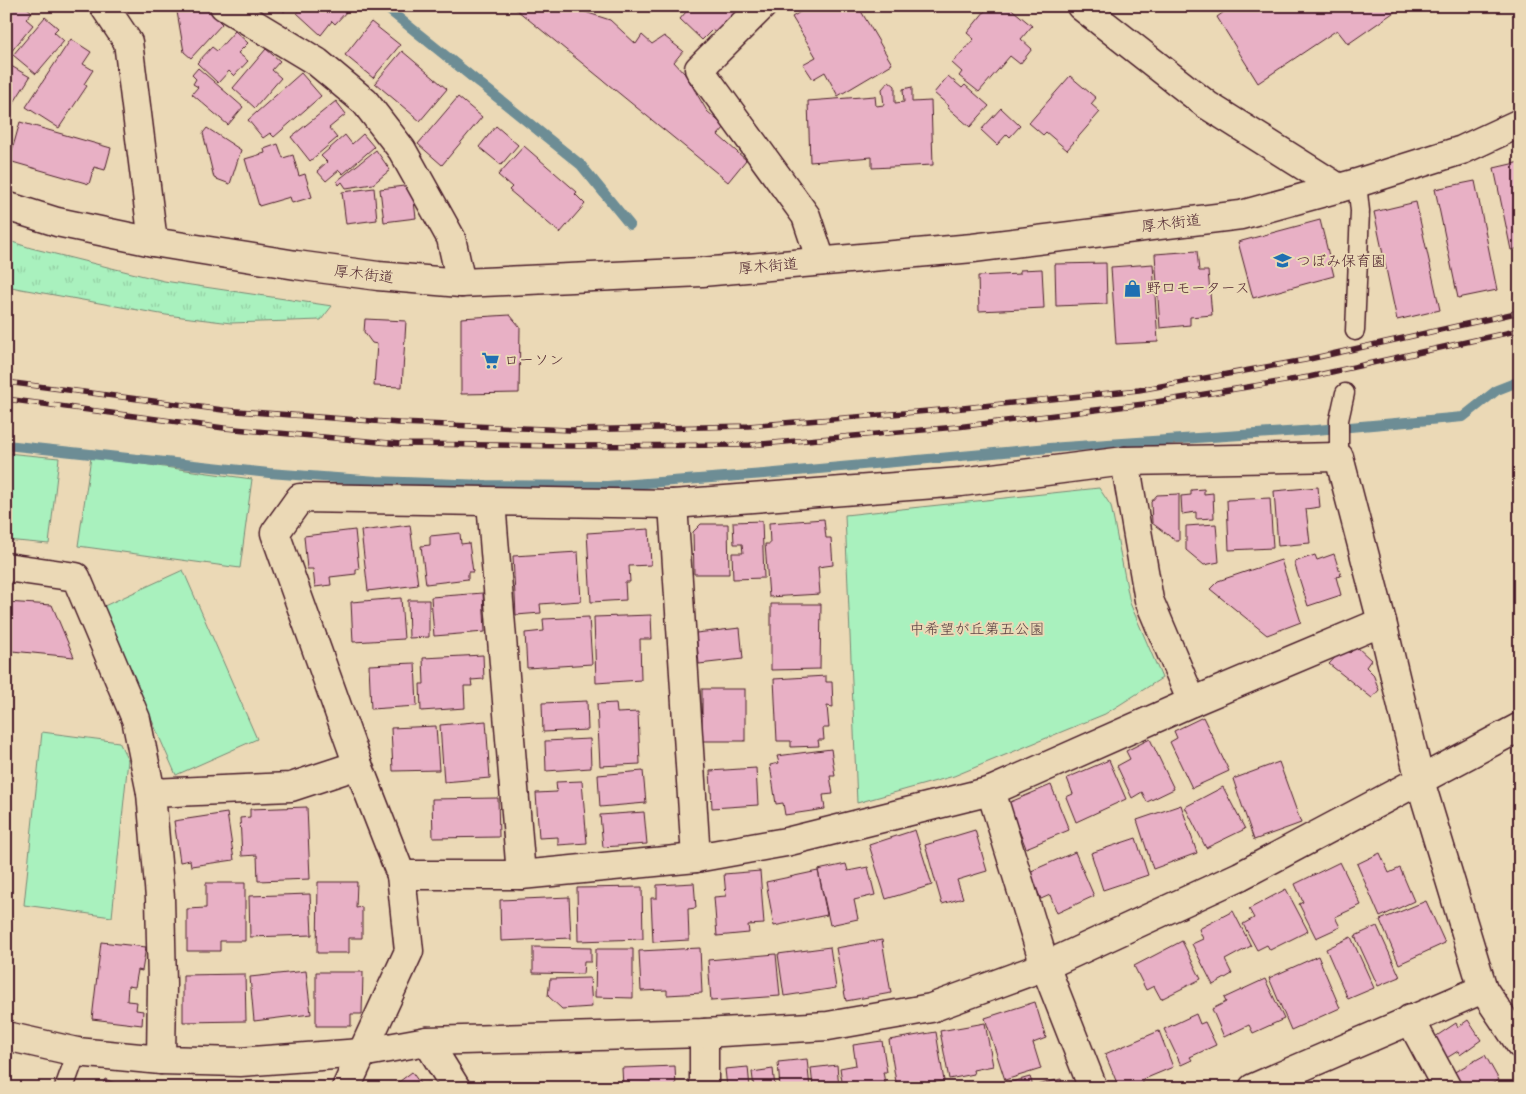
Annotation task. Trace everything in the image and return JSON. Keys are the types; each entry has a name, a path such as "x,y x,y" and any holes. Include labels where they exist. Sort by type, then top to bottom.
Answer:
{"street":[{"path":"104,6 128,42 153,242"},
{"path":"224,6 317,62 365,102 402,150 451,238 461,283"},
{"path":"762,6 699,69 806,216 821,261"},
{"path":"1080,6 1206,105 1348,186"},
{"name":"厚木街道","path":"6,206 57,222 153,242 378,276 461,283 702,272 973,248 1242,215 1348,186 1462,150 1520,123"},
{"path":"346,1088 409,951 401,875 358,765 275,533 300,498 673,504 961,482 1125,462 1339,457 1382,622 1420,782 1483,989 1520,1044"},
{"path":"1125,462 1149,600 1192,702"},
{"path":"491,502 521,875"},
{"path":"673,504 696,858"},
{"path":"6,567 76,577 136,719 151,793 160,898 161,1060"},
{"path":"401,875 521,875 696,858 786,842 991,791 1192,702 1382,622"},
{"path":"6,1036 77,1052 161,1060 240,1062 361,1052 427,1041 704,1033 828,1026 931,1008 1046,966 1240,876 1420,782 1520,727"},
{"path":"151,793 291,787 358,765"},
{"path":"991,791 1046,966 1093,1088"},
{"path":"1253,1088 1483,989"},
{"path":"1410,1020 1447,1088"},
{"path":"704,1033 704,1088"},
{"path":"427,1041 456,1088"}],"lane":[{"path":"1348,186 1360,211 1355,331"},
{"path":"1339,457 1339,420 1345,393"},
{"path":"64,1088 77,1052"}],"green space":[{"path":"6,240 164,281 332,306 321,320 231,323 166,315 6,286"},
{"path":"6,453 59,458 49,544 6,540"},
{"path":"91,457 252,479 240,568 78,546"},
{"name":"中希望が丘第五公園","path":"1099,488 1111,506 1130,603 1162,678 1105,714 954,776 857,803 845,515"},
{"path":"183,570 257,739 176,775 102,607"},
{"path":"42,732 119,742 128,760 112,917 24,905"}],"building":[{"path":"12,6 25,6 32,12 26,19 33,25 10,53 6,50 6,12"},
{"path":"176,6 204,6 222,24 191,58 184,52"},
{"path":"278,6 289,6 284,12"},
{"path":"303,6 344,6 348,10 335,24 332,21 321,35 297,13"},
{"path":"512,6 577,6 582,11 610,20 636,44 642,35 652,44 664,36 683,51 674,62 685,74 707,111 725,127 718,135 746,160 728,182"},
{"path":"643,6 656,6 651,13"},
{"path":"691,6 729,6 735,12 716,33 712,30 702,40 680,19"},
{"path":"810,6 858,6 892,64 838,96 825,72 813,79 803,64 816,57 792,17"},
{"path":"989,6 1008,6 1032,26 1021,39 1032,49 1020,64 1010,56 979,92 959,76 962,72 952,63 974,39 967,33"},
{"path":"1232,6 1403,6 1348,44 1337,30 1258,83 1217,17"},
{"path":"45,17 58,28 54,32 64,41 36,74 13,55"},
{"path":"371,22 400,45 373,78 345,55"},
{"path":"235,31 248,43 238,53 248,61 234,76 229,71 218,83 197,63 212,47 217,51"},
{"path":"71,39 91,52 83,64 93,70 84,84 87,86 59,128 26,107"},
{"path":"266,49 280,61 272,70 281,78 255,108 233,88"},
{"path":"402,51 447,89 420,121 375,83"},
{"path":"6,63 30,77 6,115"},
{"path":"198,68 243,107 228,125 192,94 198,87 193,84 196,79 192,75"},
{"path":"301,73 321,96 274,137 270,133 263,138 248,120"},
{"path":"948,76 962,88 965,85 989,106 970,127 934,93"},
{"path":"1070,76 1096,98 1091,104 1100,112 1067,150 1046,132 1043,135 1029,123"},
{"path":"889,81 895,86 895,103 904,102 903,89 912,87 912,102 931,101 933,165 872,168 872,157 810,162 808,101 875,96 876,106 884,105 882,89"},
{"path":"458,97 482,117 442,165 418,144"},
{"path":"336,101 346,114 329,128 337,138 310,161 291,137"},
{"path":"1001,108 1020,126 1010,137 1007,134 997,145 981,130"},
{"path":"20,122 111,148 105,170 94,167 89,184 9,161"},
{"path":"496,126 518,145 501,165 479,147"},
{"path":"207,128 241,150 230,184 214,178 203,133"},
{"path":"363,134 374,147 343,174 339,170 326,181 317,171 327,162 321,156 345,135 352,144"},
{"path":"278,144 283,158 293,155 299,176 305,174 312,197 292,203 290,197 259,206 245,159 265,153 264,149"},
{"path":"524,146 577,192 575,194 585,204 560,233 509,190 512,187 498,175"},
{"path":"376,150 390,170 373,184 346,188 342,182 339,185 337,181"},
{"path":"1520,162 1520,248 1511,250 1494,168"},
{"path":"1475,181 1497,290 1458,298 1435,189"},
{"path":"412,185 416,218 384,222 380,189"},
{"path":"374,188 377,220 346,224 342,192"},
{"path":"1416,202 1440,310 1397,320 1374,212"},
{"path":"1320,220 1334,276 1253,298 1238,242"},
{"path":"1197,251 1199,271 1208,271 1212,315 1190,317 1190,325 1160,328 1155,254"},
{"path":"1106,263 1107,304 1056,306 1055,264"},
{"path":"1153,264 1158,342 1116,344 1111,267"},
{"path":"1042,269 1044,308 979,311 978,276 1020,274 1020,270"},
{"name":"ローソン","path":"510,315 520,327 519,393 461,394 461,318"},
{"path":"365,319 406,321 402,387 374,386 377,344 372,343 364,332"},
{"path":"1318,487 1320,507 1306,509 1310,543 1278,546 1274,491"},
{"path":"1204,489 1204,494 1213,493 1214,518 1196,519 1196,512 1182,514 1181,496 1191,495 1191,490"},
{"path":"1179,494 1179,541 1176,541 1152,523 1151,502 1157,495"},
{"path":"1270,498 1273,548 1229,550 1227,500"},
{"path":"824,519 826,538 831,538 833,565 818,567 820,594 769,597 765,544 770,544 769,523"},
{"path":"762,521 764,578 733,579 732,553 743,553 742,544 734,544 733,522"},
{"path":"701,524 728,524 729,574 694,574 693,532"},
{"path":"1216,524 1219,562 1204,565 1186,550 1186,526"},
{"path":"410,525 418,585 368,591 361,531"},
{"path":"649,529 651,565 629,566 630,582 625,582 626,600 591,602 587,533"},
{"path":"355,530 359,569 356,569 356,574 330,577 331,585 315,587 313,569 307,569 304,536"},
{"path":"460,533 461,544 469,543 473,572 468,572 468,579 426,584 421,546 430,545 430,536"},
{"path":"578,552 581,601 540,604 541,613 516,615 513,556"},
{"path":"1334,554 1341,576 1336,577 1341,595 1308,606 1294,562 1315,555 1317,560"},
{"path":"1281,560 1301,622 1267,635 1210,589 1218,581"},
{"path":"483,593 485,632 434,636 431,597"},
{"path":"401,598 404,639 353,642 351,602"},
{"path":"408,600 429,600 429,637 409,638"},
{"path":"6,602 52,605 74,657 12,651 6,660"},
{"path":"771,604 821,604 820,669 771,670"},
{"path":"651,615 652,639 640,639 641,680 596,683 594,617"},
{"path":"589,617 592,664 527,668 525,633 544,631 543,619"},
{"path":"740,628 743,659 699,664 696,633"},
{"path":"1356,646 1371,660 1366,667 1373,674 1379,690 1372,698 1329,664 1341,651 1346,650 1350,653"},
{"path":"483,655 484,679 471,680 472,686 464,686 465,708 421,711 420,684 424,684 423,658"},
{"path":"415,663 417,706 371,709 369,665"},
{"path":"826,676 826,682 832,682 833,707 827,706 829,728 823,728 824,740 818,740 819,746 791,747 791,741 777,741 774,679"},
{"path":"702,689 745,689 745,741 702,741"},
{"path":"587,701 588,730 543,732 542,703"},
{"path":"616,703 617,713 638,712 640,764 600,766 597,704"},
{"path":"1203,717 1229,771 1192,788 1170,742 1177,738 1174,731"},
{"path":"486,721 490,778 444,782 440,725"},
{"path":"436,726 439,770 393,771 391,728"},
{"path":"590,739 591,768 546,771 545,741"},
{"path":"1150,739 1174,789 1147,802 1142,792 1132,798 1117,766 1130,759 1126,751"},
{"path":"831,749 835,776 830,776 833,794 823,795 825,809 785,815 783,803 776,804 770,765 779,763 777,756"},
{"path":"1109,760 1126,799 1076,822 1066,797 1073,794 1067,778"},
{"path":"1279,762 1301,823 1254,840 1233,779"},
{"path":"756,768 758,805 712,808 710,771"},
{"path":"643,771 646,803 600,807 598,775"},
{"path":"582,781 587,843 558,845 558,837 539,838 536,793 557,792 556,782"},
{"path":"1051,785 1069,830 1026,848 1008,803"},
{"path":"1223,787 1245,829 1206,848 1185,807"},
{"path":"498,798 499,837 433,838 432,799"},
{"path":"1181,805 1197,853 1153,869 1137,820"},
{"path":"307,807 310,879 258,881 257,855 242,856 240,818 250,817 250,809"},
{"path":"644,812 647,844 603,847 600,815"},
{"path":"227,813 234,860 191,866 190,860 180,862 174,821"},
{"path":"915,830 932,885 886,899 869,845"},
{"path":"975,830 987,871 957,880 963,898 942,904 925,845"},
{"path":"1136,838 1148,875 1103,890 1091,853"},
{"path":"1075,852 1094,896 1057,913 1050,895 1041,899 1029,872"},
{"path":"1380,853 1389,873 1400,868 1414,901 1380,917 1357,864"},
{"path":"1340,862 1361,905 1335,917 1340,927 1316,938 1299,904 1303,902 1295,884"},
{"path":"846,864 848,871 868,867 875,895 854,900 858,919 830,925 818,870"},
{"path":"760,871 764,924 748,925 749,933 717,936 714,897 726,896 724,874"},
{"path":"818,871 827,915 774,926 766,882"},
{"path":"318,882 357,882 356,908 362,907 362,938 349,938 349,953 317,953"},
{"path":"206,883 245,883 245,941 220,941 220,951 187,951 187,909 206,908"},
{"path":"694,883 696,908 688,909 689,940 653,942 651,898 657,898 657,885"},
{"path":"642,887 643,939 578,941 577,888"},
{"path":"1286,889 1308,931 1270,950 1267,945 1257,950 1243,924 1254,918 1249,909"},
{"path":"310,894 312,935 250,937 249,896"},
{"path":"569,897 571,938 501,941 500,900"},
{"path":"1426,901 1445,943 1399,964 1380,920"},
{"path":"1233,911 1251,946 1225,960 1232,974 1213,985 1192,944 1203,939 1199,929"},
{"path":"1377,926 1400,977 1378,986 1355,936"},
{"path":"1351,937 1374,988 1348,999 1326,949"},
{"path":"882,940 891,993 846,1001 836,948"},
{"path":"1182,941 1201,979 1161,999 1154,986 1146,990 1134,966"},
{"path":"101,942 146,947 142,971 138,970 135,987 128,986 127,1001 137,1002 136,1010 143,1011 142,1025 92,1019"},
{"path":"533,947 591,948 591,962 584,962 583,974 533,973"},
{"path":"830,947 836,988 784,996 778,954"},
{"path":"700,948 702,993 667,995 667,990 641,991 639,951"},
{"path":"596,949 633,949 633,998 595,997"},
{"path":"776,954 780,996 711,1001 708,960"},
{"path":"1318,956 1340,1008 1291,1030 1269,978"},
{"path":"306,971 311,1014 254,1021 250,977"},
{"path":"316,972 363,972 362,1014 351,1014 351,1026 316,1026"},
{"path":"245,974 246,1021 183,1022 183,975"},
{"path":"590,978 592,1007 562,1009 548,996 550,979"},
{"path":"1265,979 1284,1019 1253,1033 1249,1025 1224,1037 1212,1009 1226,1002 1224,998"},
{"path":"1035,1002 1046,1038 1033,1043 1041,1069 1005,1080 985,1018"},
{"path":"1196,1014 1200,1024 1205,1022 1216,1045 1190,1057 1192,1060 1181,1065 1164,1029"},
{"path":"1468,1020 1481,1040 1460,1055 1458,1051 1445,1059 1432,1039 1456,1023 1458,1027"},
{"path":"985,1023 993,1066 973,1070 974,1074 949,1079 940,1031"},
{"path":"1159,1031 1173,1067 1142,1080 1145,1088 1119,1088 1105,1054"},
{"path":"936,1032 944,1081 922,1085 922,1088 897,1088 889,1040"},
{"path":"882,1041 887,1072 883,1072 886,1088 843,1088 840,1068 856,1065 853,1045"},
{"path":"1485,1055 1499,1080 1487,1088 1458,1088 1451,1074"},
{"path":"807,1059 810,1088 780,1088 778,1062"},
{"path":"837,1065 839,1088 813,1088 811,1068"},
{"path":"675,1066 676,1088 623,1088 622,1068"},
{"path":"748,1067 750,1088 727,1088 725,1069"},
{"path":"773,1069 775,1088 754,1088 752,1072"},
{"path":"412,1072 423,1088 391,1088"},
{"path":"1030,1077 1033,1086 1061,1079 1063,1088 1009,1088 1008,1083"},
{"path":"105,1079 126,1088 101,1088"}],"waterway":[{"path":"384,6 581,165 630,225"},
{"path":"6,445 269,473 377,481 485,485 607,486 1049,448 1316,430 1463,417 1497,390 1520,381"}],"railway":[{"path":"6,382 223,410 399,423 570,430 748,426 953,409 1139,390 1305,360 1520,312"},
{"path":"6,399 224,428 401,444 572,446 750,445 957,427 1144,404 1309,377 1520,330"}],"place":[{"name":"つぼみ保育園","path":"1282,261"},
{"name":"野口モータース","path":"1132,288"},
{"name":"ローソン","path":"490,360"}]}
